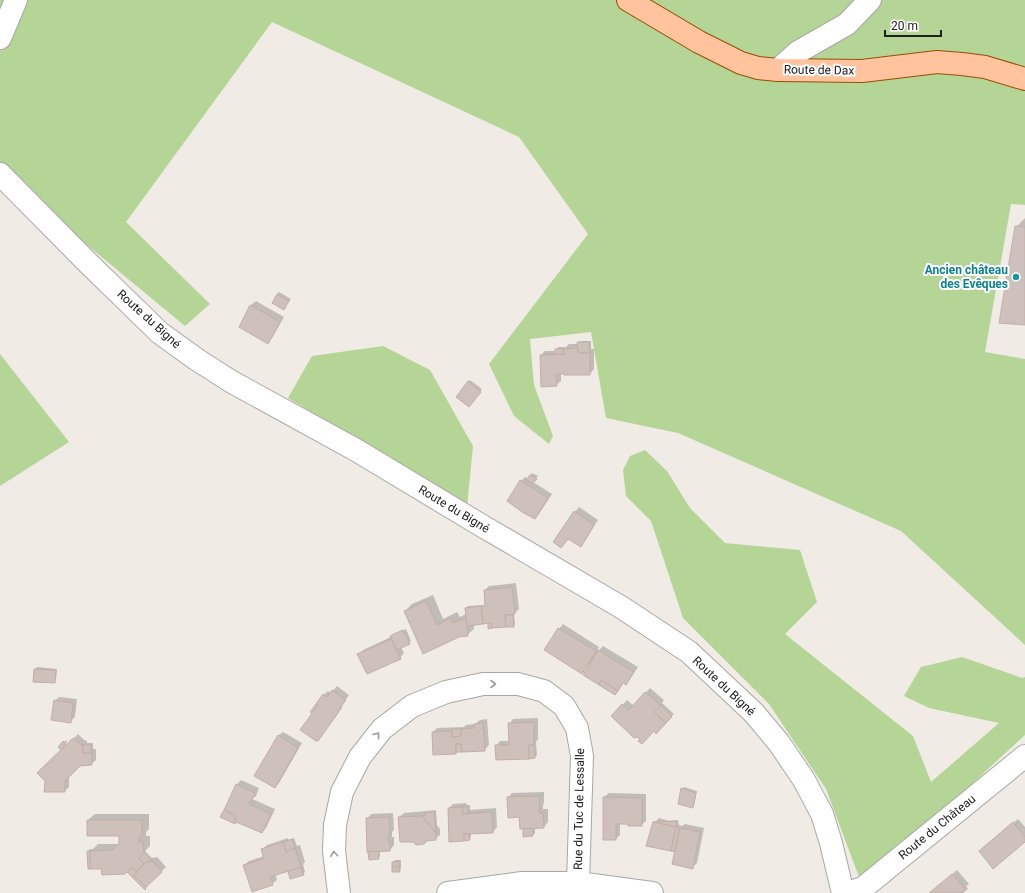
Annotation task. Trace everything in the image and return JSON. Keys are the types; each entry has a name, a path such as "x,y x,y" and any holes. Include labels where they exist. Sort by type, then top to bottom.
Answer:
{"main road":[{"name":"Route de Dax","path":"628,0 699,42 741,63 758,68 778,70 862,70 937,62 985,68 1025,79"}],"street":[{"path":"0,38 16,0"},
{"path":"778,70 798,52 846,24 870,0"},
{"name":"Route du Bigné","path":"0,174 160,333 196,359 232,382 356,450 621,607 689,652 754,712 804,780 822,814 832,844 844,893"},
{"name":"Rue du Tuc de Lessalle","path":"339,893 334,851 335,825 342,792 360,757 382,729 412,706 446,692 483,684 518,684 544,691 564,706 577,728 582,756 578,883"},
{"name":"Route du Château","path":"847,893 863,888 1025,756"},
{"path":"448,893 522,883 578,883 652,893"}],"green space":[{"path":"0,0 1025,0 1025,205 1011,204 985,352 1025,359 1025,645 901,531 678,433 606,418 591,332 530,339 534,385 553,436 549,444 514,416 489,364 588,234 519,137 272,22 126,222 210,304 185,326 0,173"},
{"path":"383,346 430,370 473,446 467,507 288,398 312,356"},
{"path":"0,354 69,442 0,486"},
{"path":"645,450 667,471 690,508 725,543 800,550 817,602 785,634 913,736 931,782 999,723 929,708 904,696 921,667 962,657 1022,678 1025,677 1025,735 862,885 826,789 769,704 683,618 651,521 626,496 623,470 630,456"}],"building":[{"name":"Ancien château des Evêques","path":"1015,226 1025,227 1025,325 999,323"},
{"path":"277,294 289,301 284,310 272,303"},
{"path":"250,305 280,322 268,344 239,327"},
{"path":"577,342 589,342 590,353 578,353"},
{"path":"578,348 578,353 590,353 590,375 556,374 557,386 541,387 540,355 564,354 563,349"},
{"path":"555,349 563,349 564,354 555,354"},
{"path":"468,381 481,392 469,407 456,397"},
{"path":"530,475 537,479 533,483 526,480"},
{"path":"520,480 548,498 535,519 507,501"},
{"path":"574,511 594,525 581,547 568,539 561,548 553,542"},
{"path":"512,587 515,614 505,615 506,627 492,628 491,623 483,624 481,606 485,606 484,590"},
{"path":"426,601 437,625 450,618 453,623 466,618 468,636 459,637 423,654 404,611"},
{"path":"481,606 483,624 467,626 465,608"},
{"path":"505,615 513,615 514,627 506,627"},
{"path":"491,623 492,628 488,629 488,624"},
{"path":"558,628 596,651 582,674 544,650"},
{"path":"403,630 410,644 397,650 390,636"},
{"path":"391,639 401,659 367,674 357,654"},
{"path":"598,650 634,672 626,685 623,683 618,691 601,680 599,685 583,675"},
{"path":"34,669 56,670 55,683 33,682"},
{"path":"601,680 618,691 615,695 599,685"},
{"path":"332,690 346,700 318,741 316,741 300,730 318,705 316,704 323,694 327,697"},
{"path":"645,692 661,705 654,712 666,723 656,734 654,731 642,744 638,741 640,739 637,737 634,738 611,716 622,704 629,710"},
{"path":"54,700 73,703 71,723 51,720"},
{"path":"316,704 318,705 312,713 310,712"},
{"path":"661,705 672,717 666,723 654,712"},
{"path":"534,722 534,745 529,745 529,759 496,760 495,745 509,745 508,723"},
{"path":"483,723 485,751 462,752 461,744 456,744 456,754 433,755 432,732 452,731 452,737 461,736 461,729 474,728 474,724"},
{"path":"452,729 461,729 461,736 452,737"},
{"path":"278,735 298,748 275,788 254,776"},
{"path":"73,738 79,744 83,745 83,753 92,753 92,765 80,766 65,781 65,792 44,792 45,781 37,773"},
{"path":"63,741 66,744 61,750 58,747"},
{"path":"456,744 461,744 462,752 456,752"},
{"path":"83,745 91,745 92,753 83,753"},
{"path":"529,745 534,745 535,758 529,759"},
{"path":"236,784 255,793 249,804 271,814 262,833 236,822 234,815 224,810"},
{"path":"681,788 696,793 693,808 678,804"},
{"path":"539,796 539,813 543,813 544,828 520,829 519,817 508,818 507,797"},
{"path":"603,797 642,798 642,826 616,824 616,840 603,840"},
{"path":"462,807 468,807 468,813 463,814"},
{"path":"462,807 463,814 492,812 493,833 464,834 464,841 449,842 448,808"},
{"path":"224,810 234,815 236,822 235,824 220,817"},
{"path":"434,812 436,833 422,816 425,815 425,813"},
{"path":"422,816 436,833 436,840 427,841 424,844 416,845 413,842 400,842 398,817"},
{"path":"389,817 390,835 388,835 388,841 390,841 390,851 367,852 366,818"},
{"path":"87,820 142,820 142,836 139,836 139,842 143,842 144,853 139,858 144,864 137,872 132,867 125,874 102,875 101,869 90,869 90,851 113,850 119,843 119,836 87,836"},
{"path":"677,821 676,827 653,822"},
{"path":"653,822 676,827 671,851 646,846"},
{"path":"1013,822 1025,837 1025,842 993,869 979,851"},
{"path":"676,827 680,828 675,852 671,851"},
{"path":"533,828 533,836 523,837 523,829"},
{"path":"680,828 700,832 693,869 672,864"},
{"path":"464,834 469,834 470,840 464,841"},
{"path":"292,839 295,848 286,852 283,842"},
{"path":"283,842 286,852 295,848 301,867 270,877 273,885 252,892 243,865 264,859 261,849"},
{"path":"87,851 90,851 90,869 88,869"},
{"path":"378,851 379,859 369,860 368,852"},
{"path":"144,853 152,861 144,864 139,858"},
{"path":"152,861 162,872 146,887 134,875 146,862"},
{"path":"399,861 399,867 392,867 392,862"},
{"path":"132,867 137,872 134,875 146,887 145,890 127,872"},
{"path":"301,867 304,875 290,879 288,871"},
{"path":"392,867 399,867 400,872 392,872"},
{"path":"952,874 965,889 960,893 929,893"}],"place":[{"name":"Ancien château des Evêques","path":"1016,277"}]}
